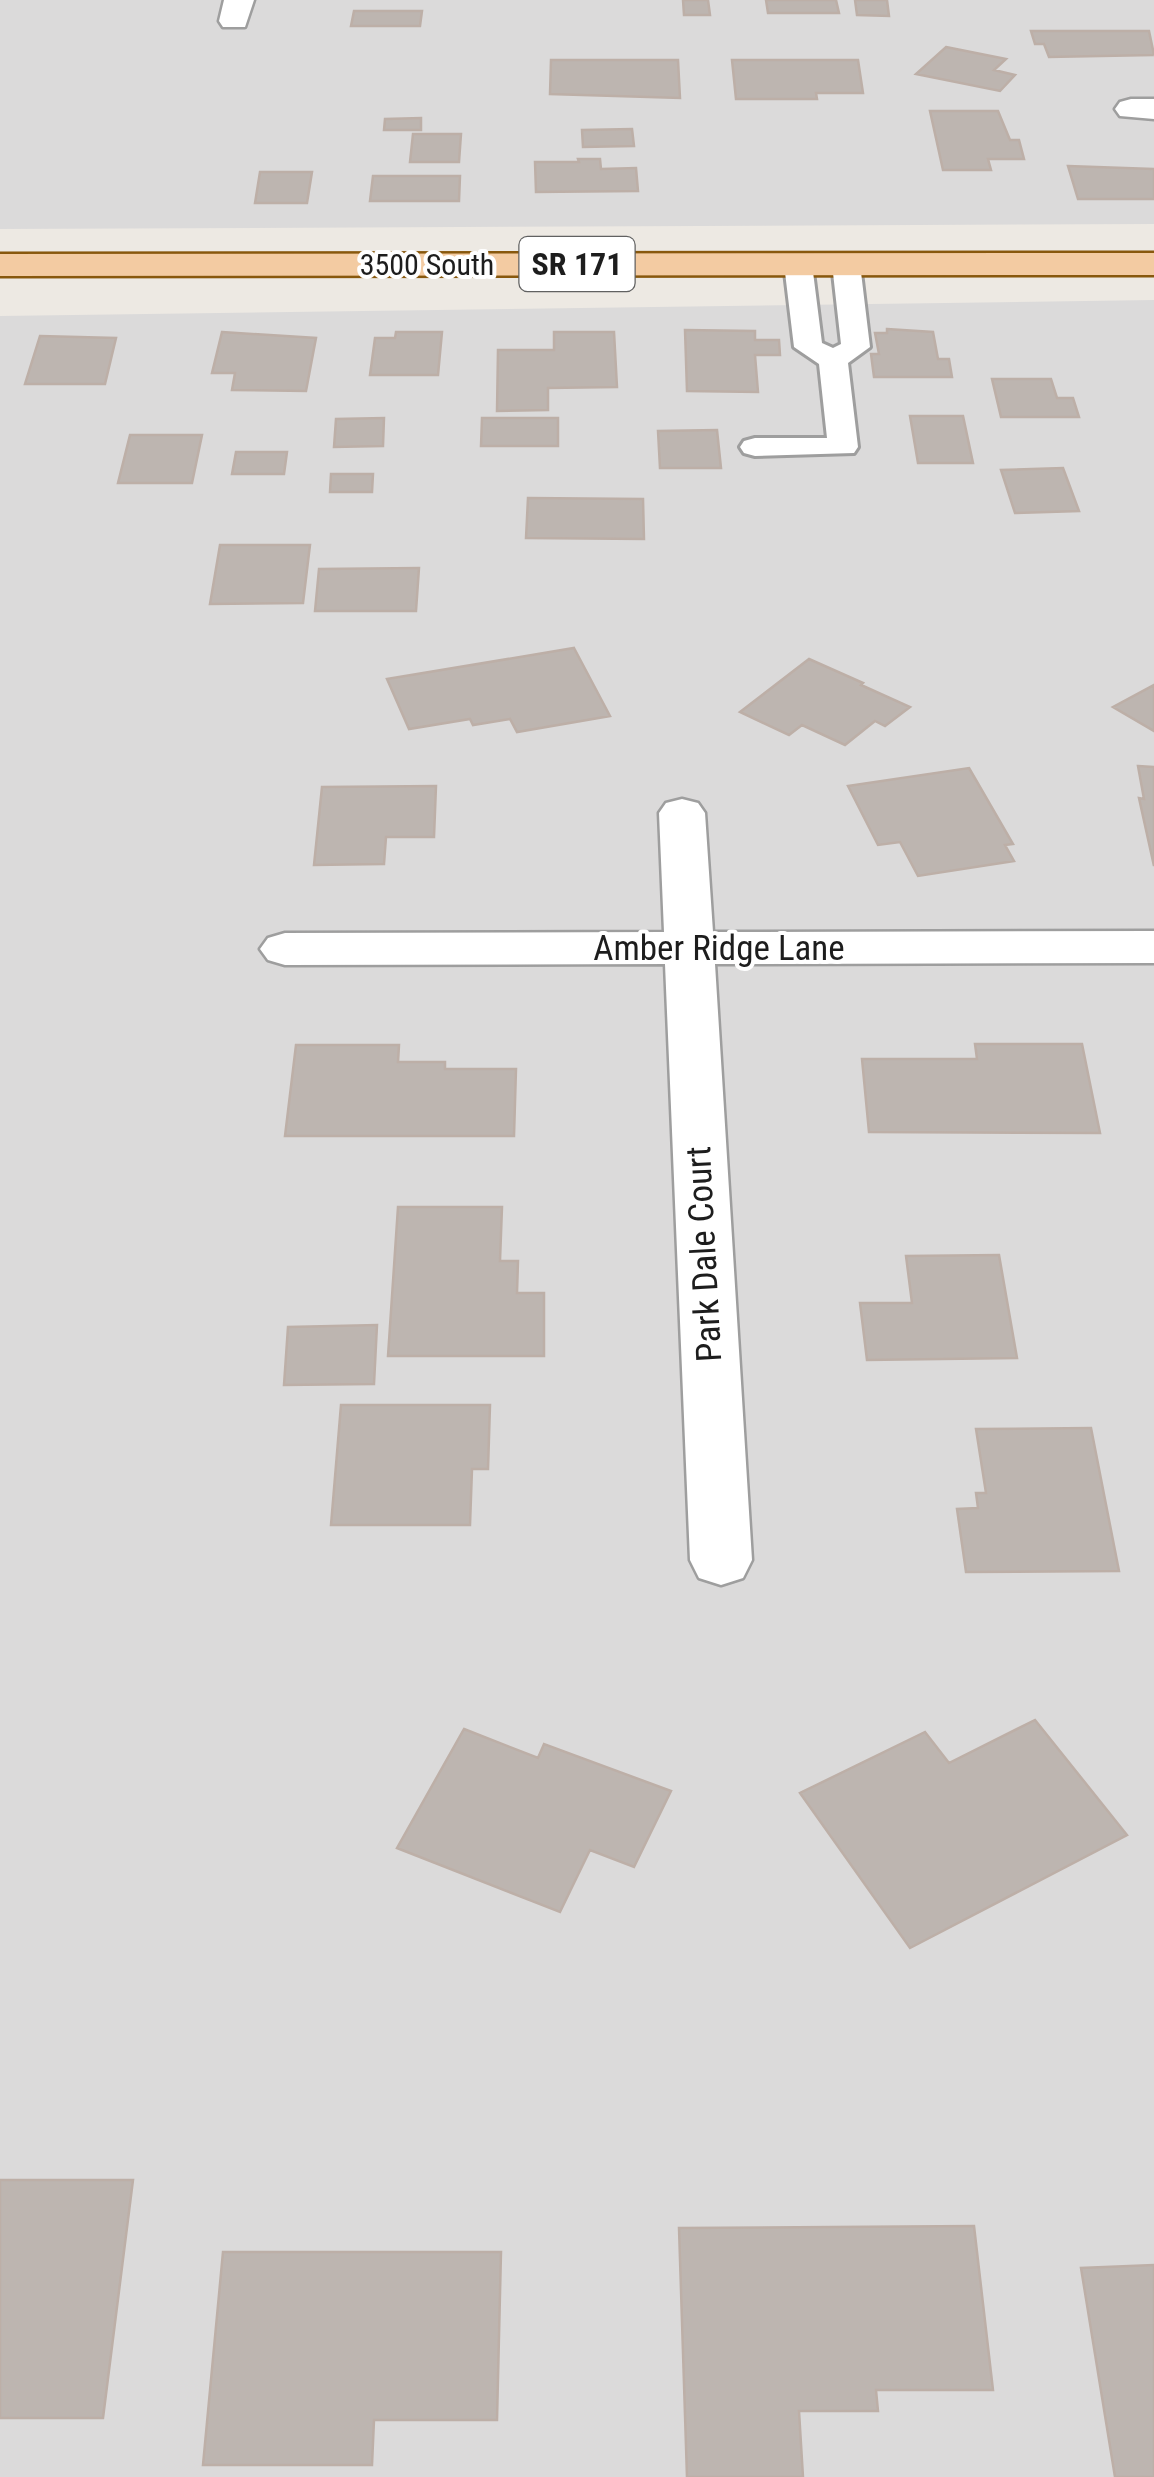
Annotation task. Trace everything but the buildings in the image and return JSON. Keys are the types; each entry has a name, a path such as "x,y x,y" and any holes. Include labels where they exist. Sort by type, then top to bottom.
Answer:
{"main road":[{"name":"3500 South","path":"0,265 1147,263"}],"street":[{"name":"Park Dale Court","path":"682,813 721,1560"},
{"name":"Amber Ridge Lane","path":"285,949 1154,947"}],"lane":[{"path":"798,264 808,348 833,360"},
{"path":"833,360 856,347 846,264"},
{"path":"755,447 843,447 833,360"}],"shaded area":[{"path":"0,0 1154,0 1154,224 0,229"},
{"path":"1154,300 1154,2477 0,2477 0,316"}]}
